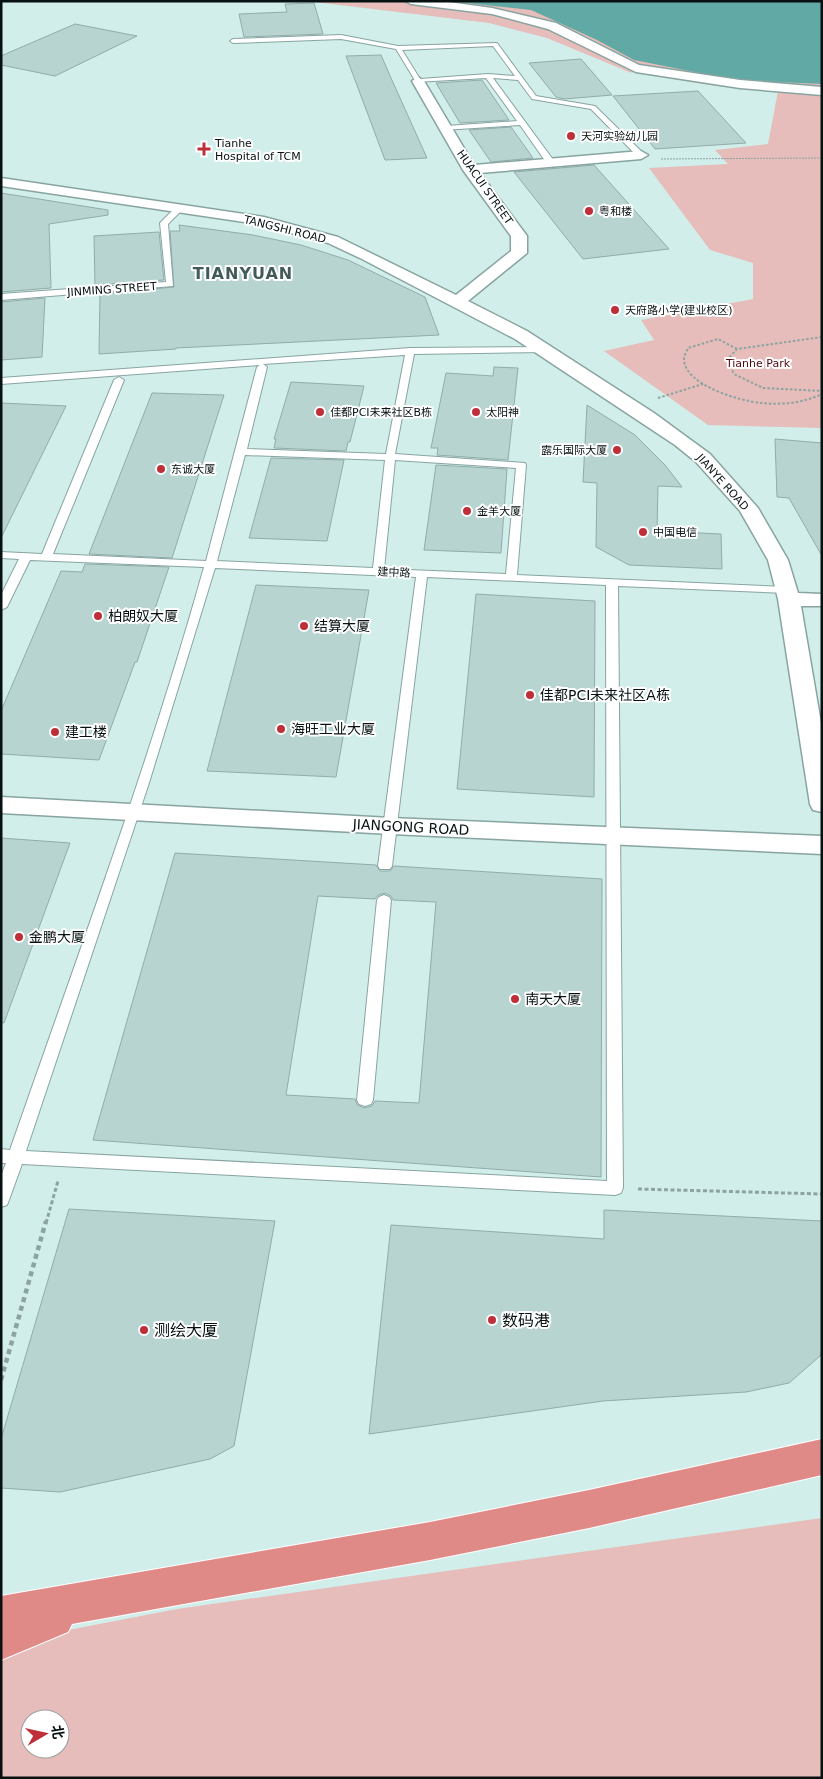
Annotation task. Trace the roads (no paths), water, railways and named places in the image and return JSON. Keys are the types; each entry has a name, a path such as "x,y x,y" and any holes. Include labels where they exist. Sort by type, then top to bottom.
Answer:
{"highway":[{"path":"1,1616 458,1535 589,1509 822,1457"},
{"path":"1,1640 104,1598"}],"street":[{"path":"411,1 492,11 552,26 636,68 740,84 822,91"},
{"name":"HUACUI STREET","path":"418,81 470,170 519,236 519,253 457,302"},
{"path":"470,170 640,155"},
{"name":"TANGSHI ROAD","path":"1,182 259,220 333,240 521,335 544,350"},
{"name":"JIANYE ROAD","path":"544,350 631,406 703,458 748,508 778,560 788,595 821,795"},
{"name":"建中路","path":"788,595 822,600"},
{"name":"JIANGONG ROAD","path":"1,805 391,826 822,845"}],"lane":[{"path":"232,41 341,37 398,48 495,44 534,98 593,107 640,155"},
{"path":"398,48 418,81 488,76 520,78"},
{"path":"488,76 552,163"},
{"path":"446,128 522,123"},
{"name":"JINMING STREET","path":"1,297 170,284 164,223 179,209"},
{"path":"1,381 410,351 544,350"},
{"path":"378,571 390,457 410,351"},
{"path":"1,1200 9,1157 135,813 212,564 242,452 262,367"},
{"path":"46,557 119,380"},
{"path":"242,452 390,457 521,465 511,577"},
{"name":"建中路","path":"1,555 612,582 788,595"},
{"path":"1,607 26,556"},
{"path":"385,866 422,573"},
{"path":"9,1157 356,1166 615,1188 612,582"},
{"path":"365,1100 384,900"}],"water":[{"path":"450,1 822,1 822,84 735,80 634,60 597,40 531,10"}],"place":[{"name":"天河实验幼儿园","path":"571,136"},
{"name":"Tianhe Hospital of TCM","path":"204,149"},
{"name":"粤和楼","path":"589,211"},
{"name":"天府路小学(建业校区)","path":"615,310"},
{"name":"佳都PCI未来社区B栋","path":"320,412"},
{"name":"太阳神","path":"476,412"},
{"name":"露乐国际大厦","path":"617,450"},
{"name":"东诚大厦","path":"161,469"},
{"name":"金羊大厦","path":"467,511"},
{"name":"中国电信","path":"643,532"},
{"name":"柏朗奴大厦","path":"98,616"},
{"name":"结算大厦","path":"304,626"},
{"name":"佳都PCI未来社区A栋","path":"530,695"},
{"name":"海旺工业大厦","path":"281,729"},
{"name":"建工楼","path":"55,732"},
{"name":"金鹏大厦","path":"19,937"},
{"name":"南天大厦","path":"515,999"},
{"name":"数码港","path":"492,1320"},
{"name":"测绘大厦","path":"144,1330"}],"district":[{"name":"TIANYUAN","path":"243,273"}],"park label":[{"name":"Tianhe Park","path":"758,363"}]}
